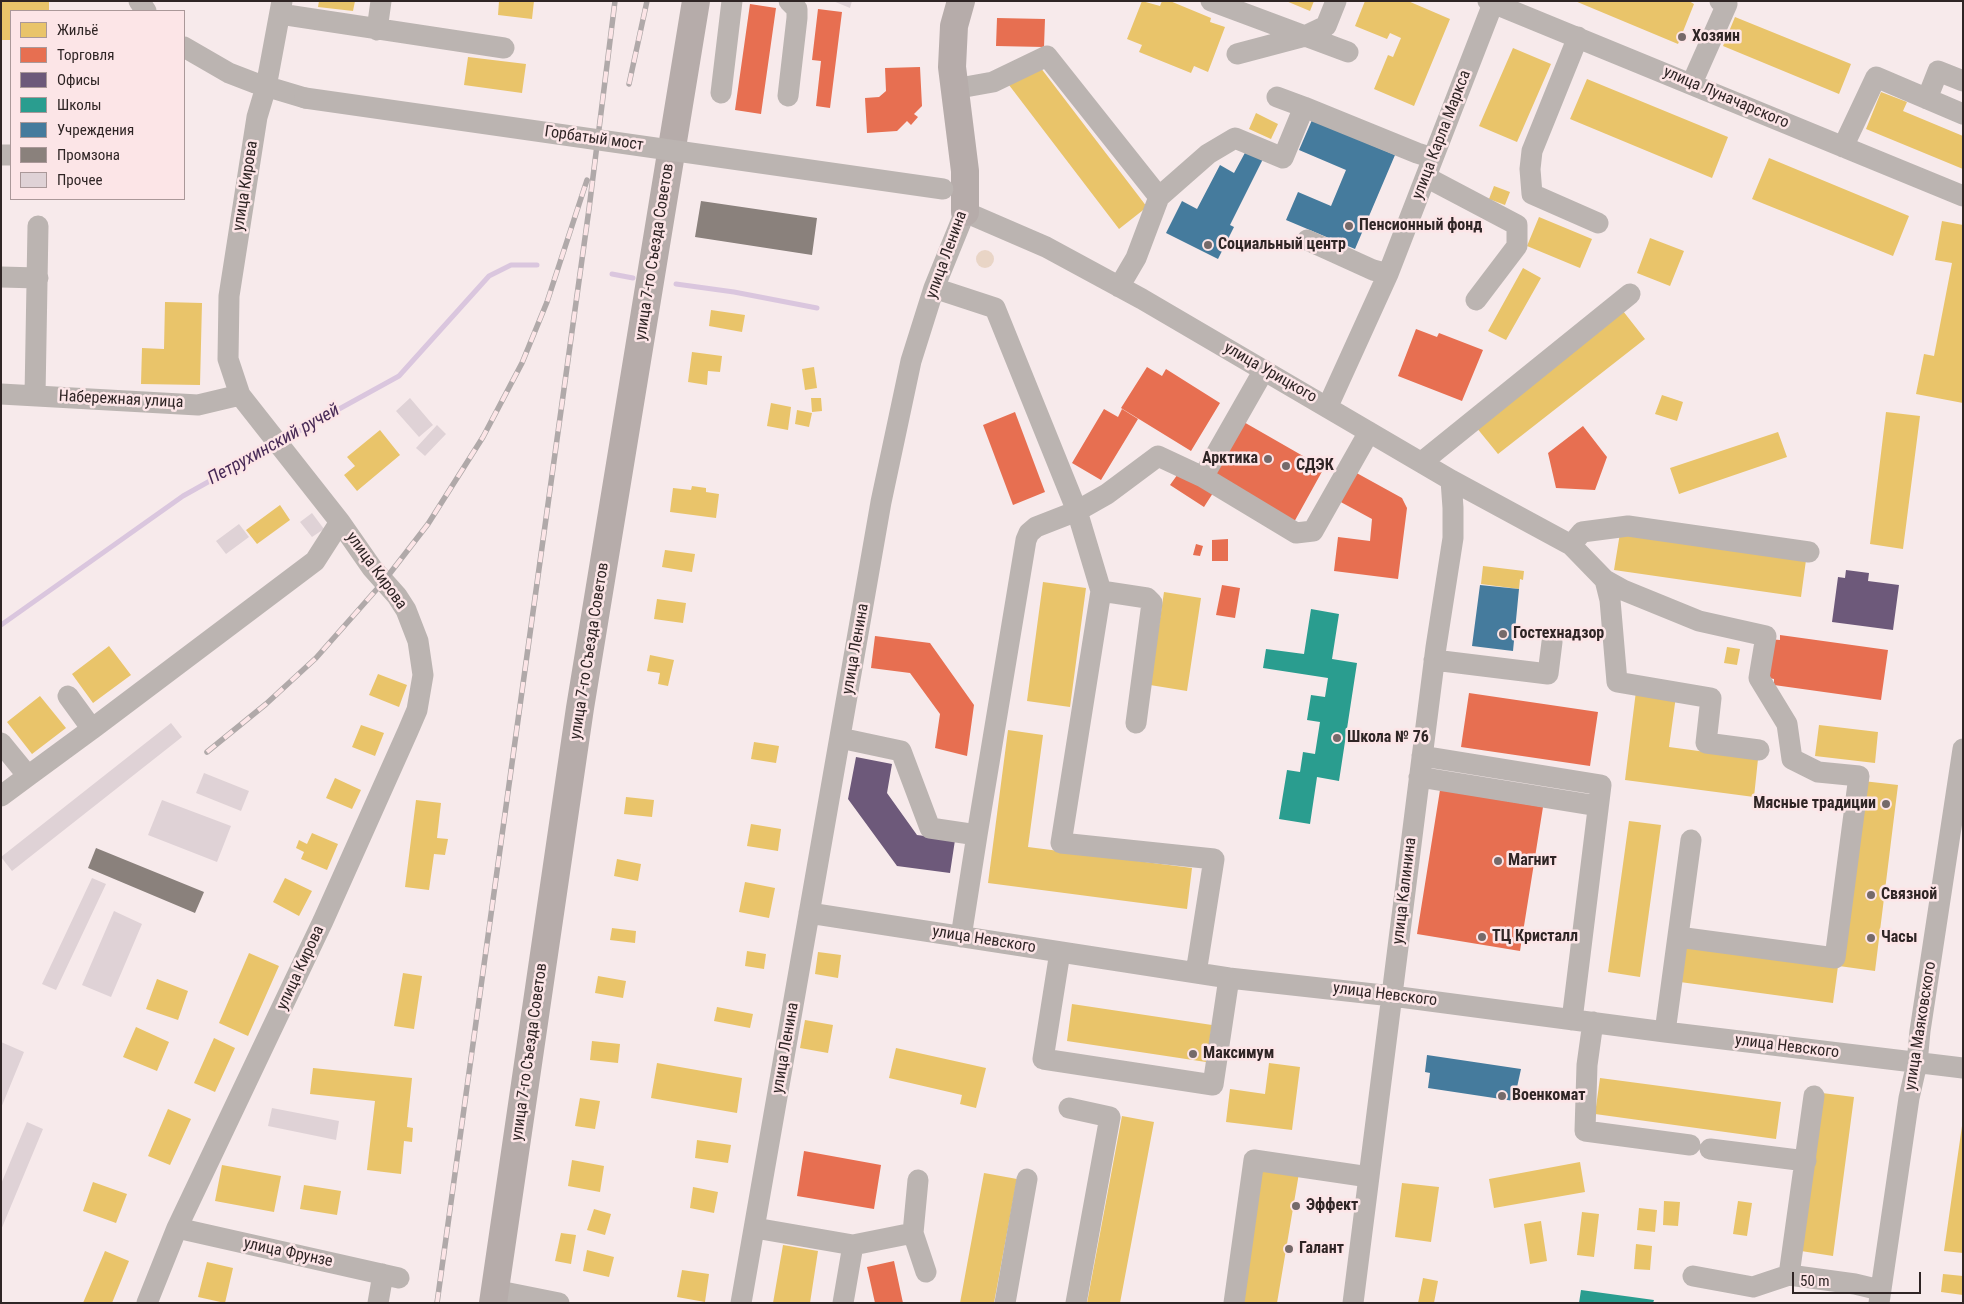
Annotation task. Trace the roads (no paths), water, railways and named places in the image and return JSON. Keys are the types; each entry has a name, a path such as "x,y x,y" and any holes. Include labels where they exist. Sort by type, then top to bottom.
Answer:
{"main road":[{"name":"улица 7-го Съезда Советов","path":"494,1296 580,708 696,1"},
{"name":"улица Ленина","path":"961,1 952,40 954,90 965,171 964,212"}],"street":[{"path":"377,30 382,1"},
{"path":"721,93 732,1"},
{"path":"788,96 797,18 797,9 789,1"},
{"path":"1211,1 1348,52"},
{"path":"1237,54 1305,36 1326,26 1336,1"},
{"name":"улица Луначарского","path":"1492,2 1963,196"},
{"name":"улица Карла Маркса","path":"1328,406 1388,274 1492,2"},
{"path":"1692,83 1725,2"},
{"path":"281,8 377,30 504,48"},
{"name":"улица Кирова","path":"147,1303 177,1228 323,921 417,710 423,675 418,641 397,596 372,568 340,522 240,395 228,359 229,296 257,117 266,87 281,8"},
{"path":"1476,300 1517,246 1517,225 1532,194 1530,169 1532,151 1578,37"},
{"name":"Горбатый мост","path":"185,48 230,73 266,87 305,98 943,189"},
{"path":"954,90 993,82 1047,56 1158,197"},
{"path":"1927,99 1938,71 1963,81"},
{"path":"1843,147 1876,77 1963,114"},
{"path":"1278,97 1417,153 1430,167 1517,225"},
{"path":"1119,287 1136,258 1158,197 1208,154 1235,138 1283,158 1304,107"},
{"path":"1532,194 1598,223"},
{"name":"улица Урицкого","path":"964,212 1046,247 1328,406 1451,480 1570,545 1605,580 1623,590 1699,621 1766,636 1760,678 1788,724 1792,759 1818,772 1859,776 1836,958 1678,937"},
{"name":"улица Ленина","path":"741,1303 881,502 911,361 934,288 964,212"},
{"path":"35,396 38,226"},
{"path":"1307,240 1373,270 1388,274"},
{"path":"1,277 38,278"},
{"path":"934,288 995,308 1077,511 1101,591 1062,843 1214,859 1196,973"},
{"path":"1422,462 1630,294"},
{"path":"1203,477 1264,370"},
{"name":"Набережная улица","path":"1,394 198,405 240,395"},
{"path":"961,937 1026,540 1036,527 1077,511 1107,494 1158,456 1203,477 1296,533 1313,531 1369,432"},
{"name":"улица Калинина","path":"1353,1303 1434,660 1453,538 1451,480"},
{"path":"1,796 315,561 340,522"},
{"path":"1570,545 1582,532 1628,526 1809,552"},
{"path":"1605,580 1610,600 1617,682 1712,698 1706,743 1759,750"},
{"path":"1101,591 1147,598 1152,603 1136,723"},
{"path":"1434,660 1548,674 1552,642"},
{"path":"68,696 92,729"},
{"path":"840,738 901,750 930,828 977,835"},
{"path":"1,743 28,776"},
{"name":"улица Маяковского","path":"1880,1296 1909,1098 1917,1063 1920,1030 1956,844 1963,749"},
{"path":"1422,756 1601,785 1582,1021 1587,1065 1584,1131 1806,1161"},
{"path":"1419,777 1598,806"},
{"path":"1665,1032 1690,840"},
{"name":"улица Невского","path":"809,912 1230,978 1392,996 1665,1032 1963,1068"},
{"path":"1060,952 1043,1059 1203,1084 1213,1085 1230,978"},
{"path":"1789,1276 1814,1096"},
{"path":"1069,1108 1110,1117 1076,1303"},
{"path":"1234,1303 1254,1160 1369,1177"},
{"path":"1006,1303 1026,1179"},
{"path":"918,1180 913,1233 926,1272"},
{"name":"улица Фрунзе","path":"177,1228 391,1276 378,1303"},
{"path":"755,1228 853,1245 913,1233"},
{"path":"842,1303 853,1245"},
{"path":"1693,1276 1752,1295 1789,1276 1880,1296"},
{"path":"494,1296 559,1303"}],"waterway":[{"name":"Петрухинский ручей","path":"281,441 399,376 489,276 511,265 537,265"},
{"name":"Петрухинский ручей","path":"612,274 633,278"},
{"name":"Петрухинский ручей","path":"676,284 734,292 817,308"},
{"name":"Петрухинский ручей","path":"1,625 183,496 274,445"}],"railway":[{"path":"437,1303 589,209 615,1"},
{"path":"629,84 647,1"},
{"path":"207,752 266,704 316,658 384,581 428,524 483,437 522,363 547,302 587,180"}],"place":[{"name":"Хозяин","path":"1682,37"},
{"name":"Пенсионный фонд","path":"1349,226"},
{"name":"Социальный центр","path":"1208,245"},
{"name":"Арктика","path":"1268,459"},
{"name":"СДЭК","path":"1286,466"},
{"name":"Гостехнадзор","path":"1503,634"},
{"name":"Школа № 76","path":"1337,738"},
{"name":"Мясные традиции","path":"1886,804"},
{"name":"Магнит","path":"1498,861"},
{"name":"Связной","path":"1871,895"},
{"name":"ТЦ Кристалл","path":"1482,937"},
{"name":"Часы","path":"1871,938"},
{"name":"Максимум","path":"1193,1054"},
{"name":"Военкомат","path":"1502,1096"},
{"name":"Эффект","path":"1296,1206"},
{"name":"Галант","path":"1289,1249"}]}
